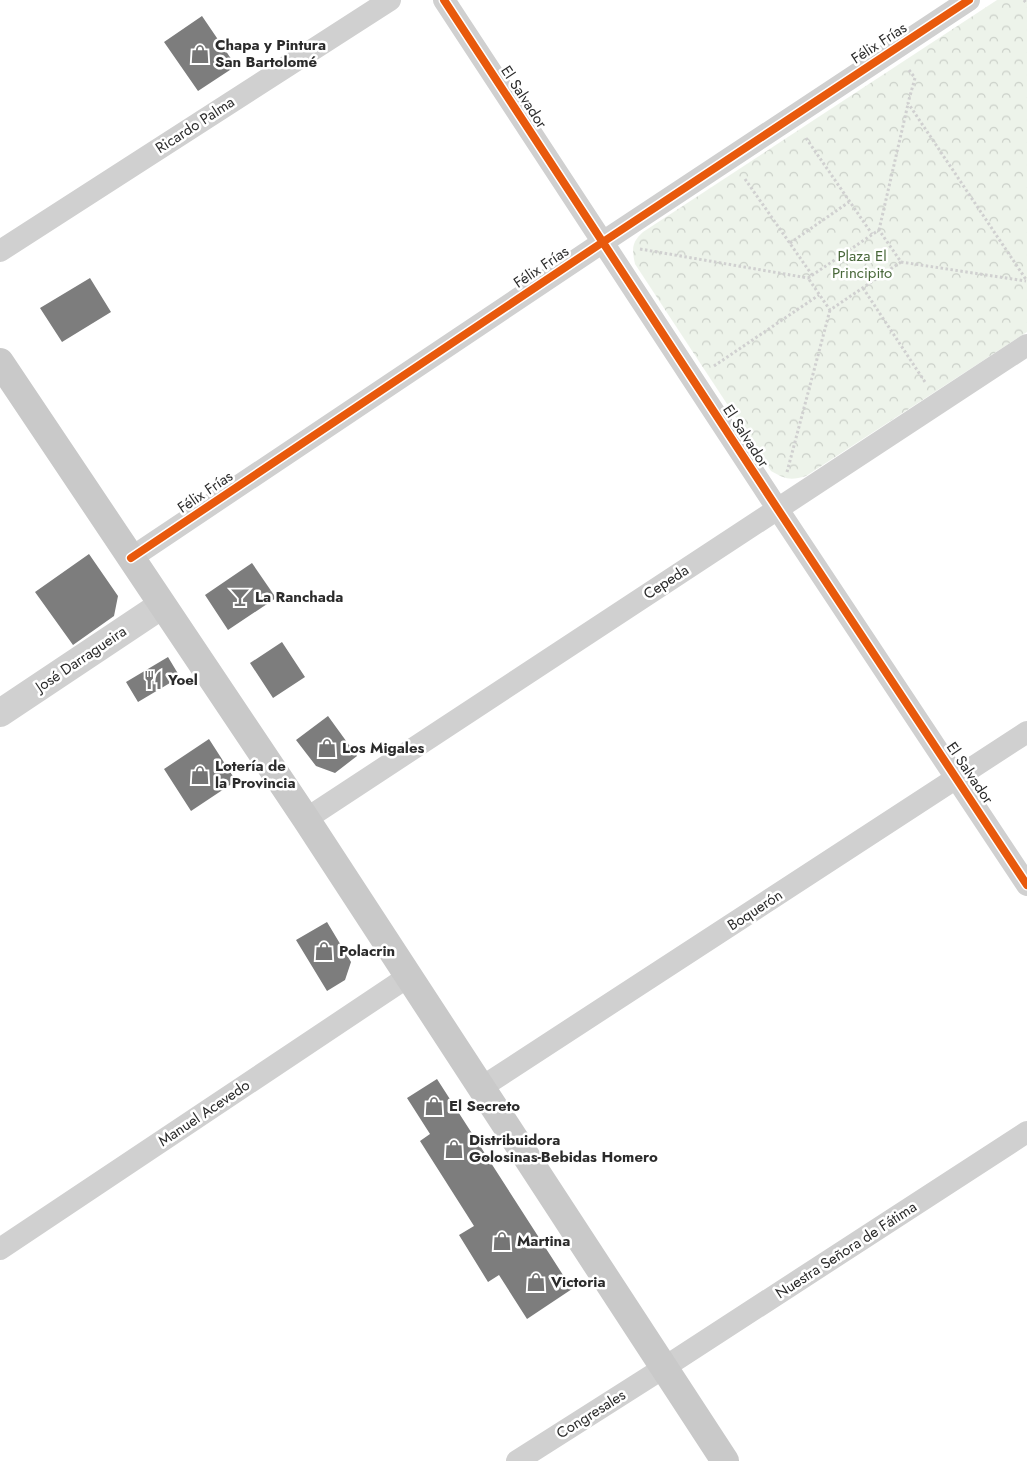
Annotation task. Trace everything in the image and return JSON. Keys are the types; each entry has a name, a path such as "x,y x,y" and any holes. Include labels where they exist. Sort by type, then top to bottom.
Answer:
{"main road":[{"path":"0,362 306,819 725,1461"}],"street":[{"name":"Ricardo Palma","path":"0,251 390,0"},
{"name":"El Salvador","path":"444,0 1027,885"},
{"name":"Félix Frías","path":"131,558 968,0"},
{"name":"Cepeda","path":"306,819 1027,345"},
{"name":"José Darragueira","path":"0,713 162,606"},
{"name":"Boquerón","path":"482,1087 1027,732"},
{"name":"Manuel Acevedo","path":"0,1249 409,976"},
{"name":"Nuestra Señora de Fátima","path":"665,1368 1027,1132"},
{"name":"Congresales","path":"517,1461 665,1368"}],"path":[{"path":"1024,0 1027,4"},
{"path":"895,49 915,78 879,230 901,262"},
{"path":"908,103 1027,281"},
{"path":"792,117 872,234"},
{"path":"730,158 812,275"},
{"path":"790,243 849,202"},
{"path":"808,278 879,230"},
{"path":"603,242 808,278 830,310"},
{"path":"777,508 830,310 901,262 1027,281"},
{"path":"863,288 939,403"},
{"path":"693,380 820,295"}],"green space":[{"name":"Plaza El Principito","path":"997,0 1027,0 1027,332 806,476 792,479 780,476 771,471 635,264 634,243 643,232"}],"building":[{"name":"Chapa y Pintura San Bartolomé","path":"202,16 236,66 198,91 164,42"},
{"path":"90,278 111,312 62,342 40,308"},
{"path":"89,554 118,596 114,616 73,645 35,592"},
{"name":"La Ranchada","path":"252,563 276,598 228,630 205,595"},
{"path":"282,642 305,677 273,698 250,663"},
{"name":"Yoel","path":"168,657 180,677 138,702 126,682"},
{"name":"Los Migales","path":"328,716 357,756 335,773 316,766 296,740"},
{"name":"Lotería de la Provincia","path":"209,739 236,781 191,811 164,769"},
{"name":"Polacrin","path":"327,922 351,962 345,980 327,991 296,940"},
{"path":"437,1079 572,1289 527,1319 499,1275 488,1282 459,1235 474,1226 420,1141 430,1134 407,1098"}],"cycle path":[{"path":"444,0 1027,885"},
{"path":"131,558 969,0"}],"place":[{"name":"Chapa y Pintura San Bartolomé","path":"200,54"},
{"name":"La Ranchada","path":"240,597"},
{"name":"Yoel","path":"153,680"},
{"name":"Los Migales","path":"327,748"},
{"name":"Lotería de la Provincia","path":"200,775"},
{"name":"Polacrin","path":"324,951"},
{"name":"El Secreto","path":"434,1106"},
{"name":"Distribuidora Golosinas-Bebidas Homero","path":"454,1149"},
{"name":"Martina","path":"502,1241"},
{"name":"Victoria","path":"536,1282"}]}
